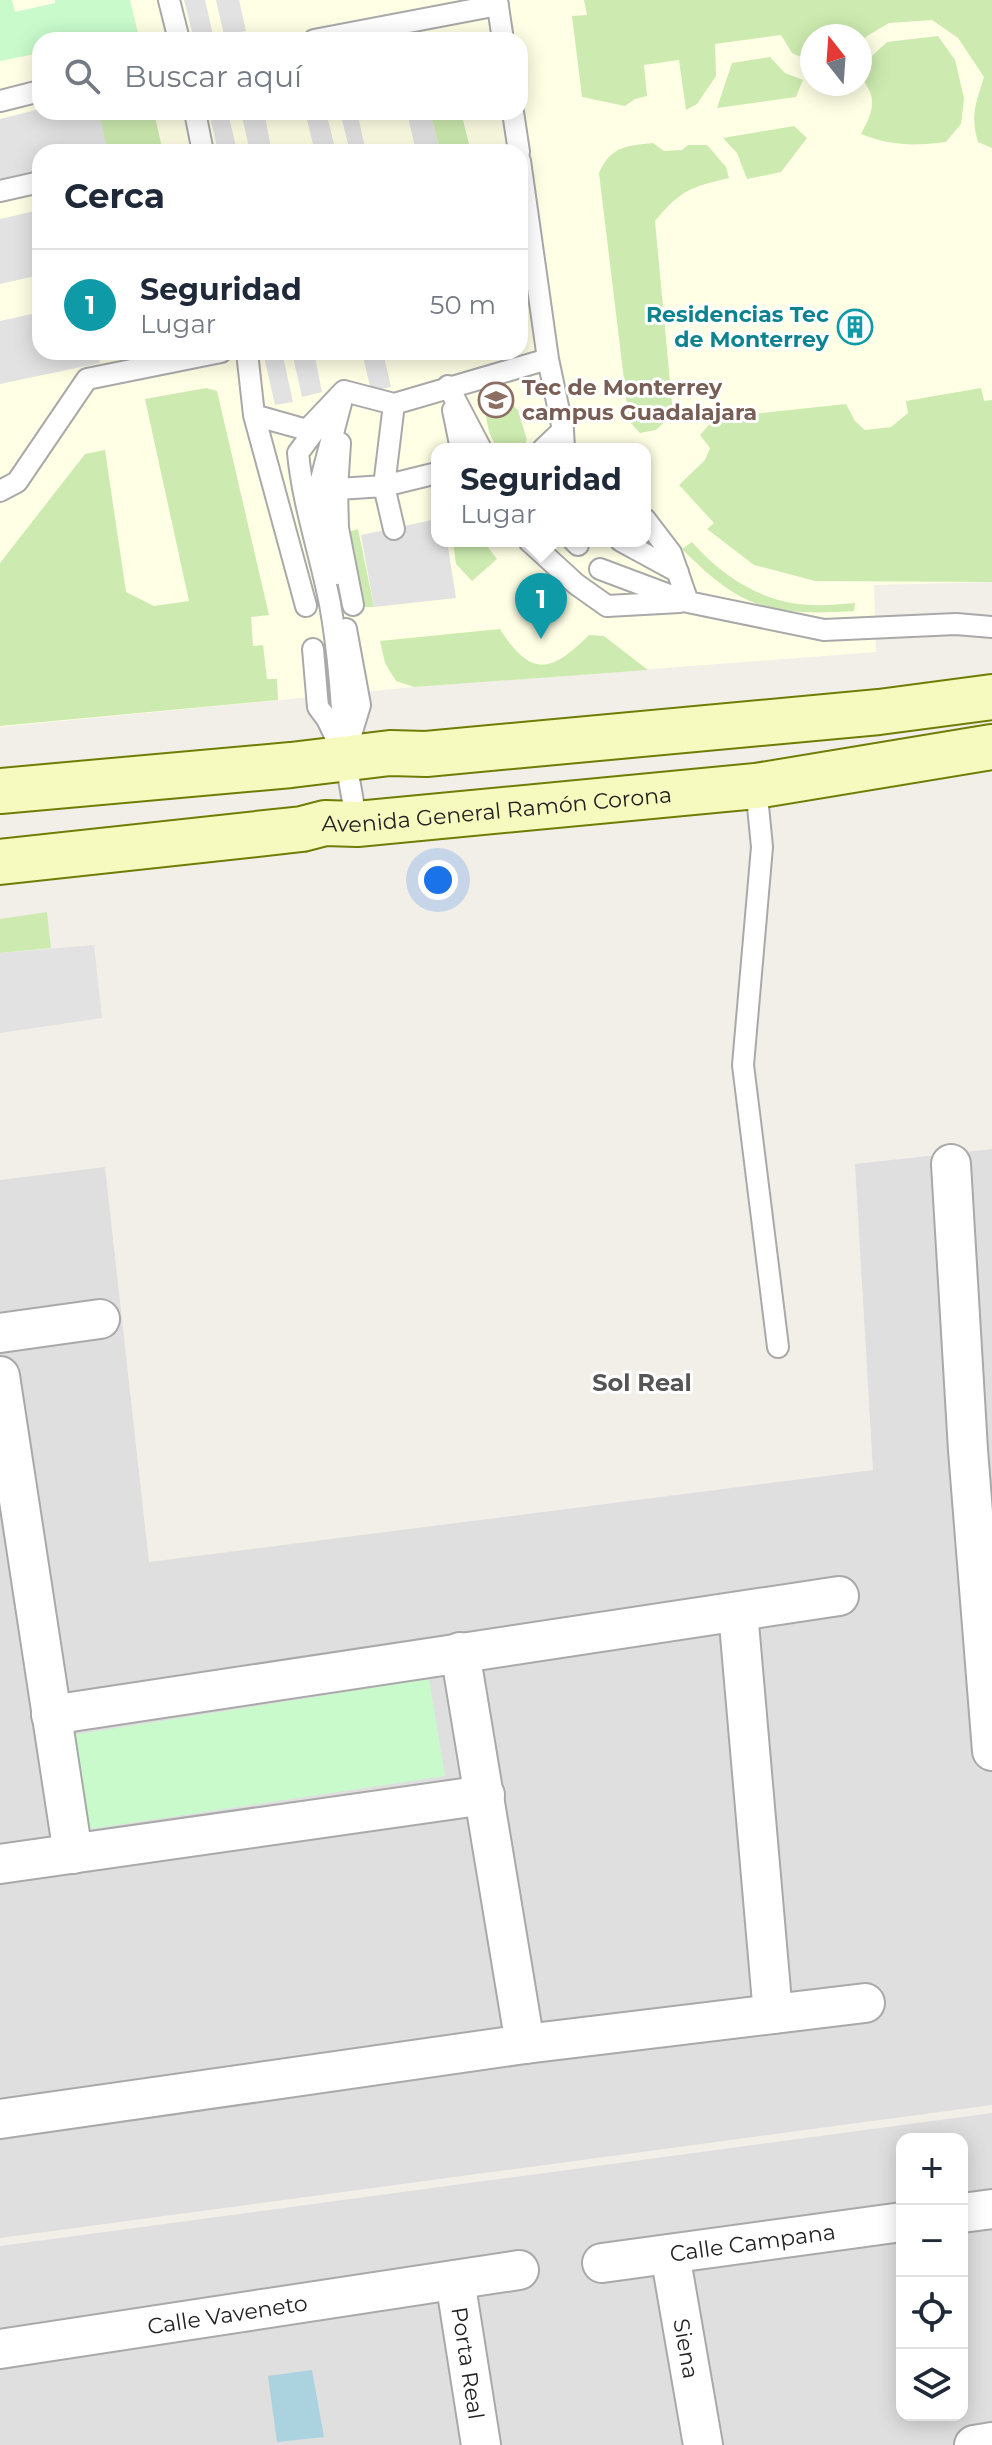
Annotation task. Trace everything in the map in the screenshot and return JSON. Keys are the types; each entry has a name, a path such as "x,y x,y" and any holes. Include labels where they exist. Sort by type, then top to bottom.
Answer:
{"main road":[{"path":"0,791 291,765 345,757 426,754 816,718 992,697"},
{"name":"Avenida General Ramón Corona","path":"0,862 302,829 325,823 357,824 756,786 992,747"}],"street":[{"path":"951,1164 977,1465 992,1751"},
{"path":"0,1333 100,1319"},
{"path":"0,1376 16,1592 51,1715 73,1854"},
{"path":"51,1715 839,1596"},
{"path":"738,1612 773,2014"},
{"path":"460,1652 525,2044"},
{"path":"0,1864 485,1795"},
{"path":"0,2119 525,2044 865,2003"},
{"path":"968,2212 992,2209"},
{"name":"Calle Campana","path":"602,2263 896,2223"},
{"name":"Siena","path":"670,2254 703,2445"},
{"path":"455,2280 519,2270"},
{"name":"Calle Vaveneto","path":"0,2349 455,2280"},
{"name":"Porta Real","path":"455,2280 481,2445"},
{"path":"974,2445 992,2442"}],"lane":[{"path":"169,0 177,32"},
{"path":"353,32 498,2 502,32"},
{"path":"0,101 32,93"},
{"path":"197,120 201,144"},
{"path":"514,120 518,144"},
{"path":"0,191 32,184"},
{"path":"528,218 563,440"},
{"path":"344,391 394,404 548,359"},
{"path":"248,360 254,415 306,606"},
{"path":"0,491 17,482 87,379 136,361"},
{"path":"448,386 460,443"},
{"path":"448,386 478,443"},
{"path":"254,415 307,430 344,391"},
{"path":"344,391 298,453 338,528 353,605"},
{"path":"344,391 319,491 345,757 357,824"},
{"path":"394,404 384,486 394,529"},
{"path":"275,495 384,486 431,474"},
{"path":"651,527 671,553 688,602"},
{"path":"536,547 576,584 607,606 688,602"},
{"path":"632,547 678,572"},
{"path":"600,569 688,602 824,630 956,624 992,627"},
{"path":"313,649 318,707 345,757"},
{"path":"756,786 762,847 743,1065 778,1347"}],"shaded area":[{"name":"Tec de Monterrey campus Guadalajara","path":"0,0 992,0 992,582 874,585 876,652 414,687 0,727"},
{"path":"184,0 205,0 212,32 192,32"},
{"path":"216,0 239,0 246,31 223,32"},
{"path":"32,111 32,120 101,120 106,144 32,144 32,173 0,180 0,119"},
{"path":"211,120 230,120 235,144 216,144"},
{"path":"243,120 266,120 270,144 248,144"},
{"path":"307,120 328,120 334,144 313,144"},
{"path":"342,120 359,120 364,144 348,144"},
{"path":"409,120 432,120 438,144 414,144"},
{"path":"32,212 32,277 0,284 0,219"},
{"path":"32,314 32,360 99,360 100,363 0,384 0,321"},
{"path":"265,360 284,360 293,402 275,405"},
{"path":"294,360 316,360 322,392 302,397"},
{"path":"364,360 385,360 391,387 371,391"},
{"path":"431,520 431,547 448,547 456,598 374,607 361,535"},
{"path":"94,945 102,1018 0,1033 0,953"},
{"path":"992,1149 992,2105 0,2238 0,1180 105,1167 149,1562 873,1470 855,1164"},
{"path":"992,2113 992,2445 0,2445 0,2246"}],"green space":[{"path":"0,0 12,0 15,12 55,3 55,0 130,0 138,32 32,32 32,55 0,61"},
{"path":"584,0 992,0 992,148 978,142 974,124 984,77 958,38 932,20 889,23 872,33 872,24 800,24 800,57 792,53 781,35 715,44 716,76 697,104 686,110 679,60 644,65 647,96 625,106 582,97 572,16 587,15"},
{"path":"938,36 955,60 964,98 961,124 946,142 893,143 861,134 871,113 872,56 887,42"},
{"path":"770,57 785,73 800,79 796,97 717,108 732,63"},
{"path":"101,120 156,120 161,144 105,144"},
{"path":"432,120 463,120 469,144 438,144"},
{"path":"794,126 807,138 781,172 747,179 737,153 723,138"},
{"path":"653,143 664,151 682,150 688,145 707,145 726,167 729,178 687,191 655,221 673,414 656,430 640,433 629,421 599,173 614,152"},
{"path":"206,388 217,391 269,615 251,617 253,646 263,645 267,679 277,679 278,700 0,726 0,563 85,454 105,450 126,592 154,606 189,601 145,399"},
{"path":"981,388 984,401 992,400 992,582 815,581 754,565 707,529 714,523 679,485 705,460 710,448 700,435 715,418 846,404 855,421 865,430 891,427 908,413 906,401"},
{"path":"512,404 518,410 526,443 494,443 485,412"},
{"path":"358,529 374,607 361,607 349,532"},
{"path":"692,542 730,577 760,593 811,605 855,603 854,611 788,611 750,601 722,585 682,549"},
{"path":"454,547 488,547 497,559 472,581 456,564"},
{"path":"500,629 522,656 542,665 563,657 589,635 604,636 648,670 414,687 396,681 385,663 380,641"},
{"path":"47,912 51,948 0,953 0,919"},
{"path":"429,1679 445,1776 83,1830 72,1735"}],"water":[{"path":"312,2370 324,2437 277,2442 268,2376"}],"place":[{"name":"Residencias Tec de Monterrey","path":"855,327"},
{"name":"Tec de Monterrey campus Guadalajara","path":"496,400"},
{"name":"Seguridad","path":"541,639"}],"district":[{"name":"Sol Real","path":"642,1383"}]}
